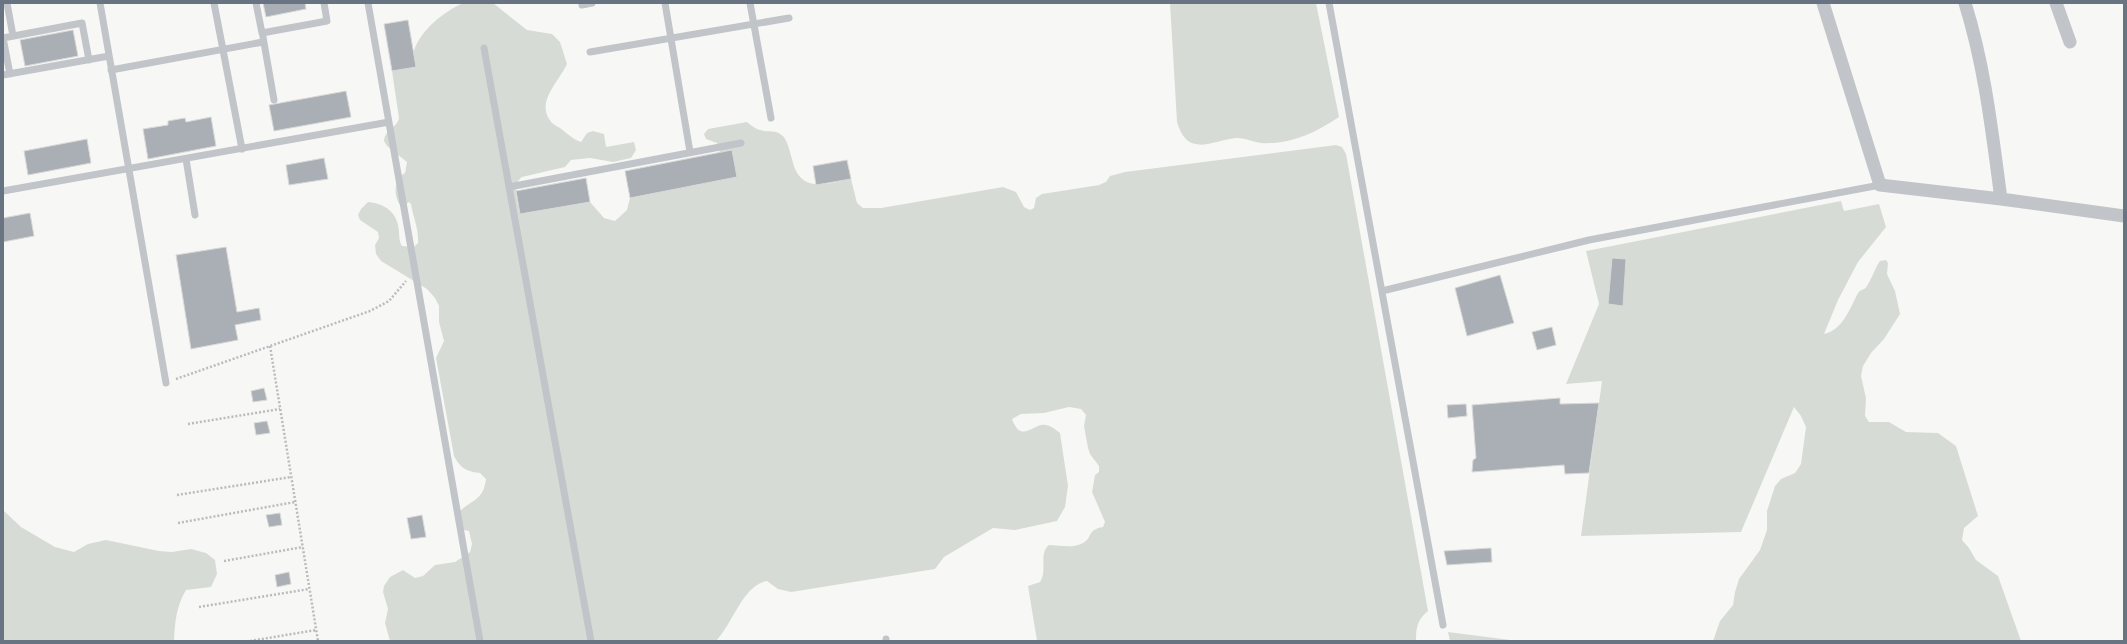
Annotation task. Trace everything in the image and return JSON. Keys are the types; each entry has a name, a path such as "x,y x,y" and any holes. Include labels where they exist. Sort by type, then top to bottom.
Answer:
{"street":[{"path":"1823,3 1880,185 2001,199 2124,216"},
{"path":"1965,3 1980,56 1988,99 2001,199"},
{"path":"2056,3 2070,42"}],"lane":[{"path":"7,3 13,36"},
{"path":"100,3 166,383"},
{"path":"214,3 242,149"},
{"path":"256,3 274,100"},
{"path":"262,33 328,21 324,3"},
{"path":"368,3 480,641"},
{"path":"582,5 592,3"},
{"path":"665,3 690,152"},
{"path":"750,3 771,118"},
{"path":"1329,3 1443,625"},
{"path":"590,52 789,18"},
{"path":"89,60 82,23 3,38 7,75 89,60 109,56"},
{"path":"111,70 263,42"},
{"path":"484,48 591,641"},
{"path":"3,191 389,122"},
{"path":"509,187 741,143"},
{"path":"186,159 196,215"},
{"path":"1382,291 1589,240 1880,185"}],"path":[{"path":"166,383 380,307 396,294 404,283 413,260"},
{"path":"270,346 318,641"},
{"path":"188,424 280,409"},
{"path":"177,495 291,477"},
{"path":"178,523 295,502"},
{"path":"224,561 303,547"},
{"path":"199,608 309,589"},
{"path":"250,641 316,630"}],"shaded area":[{"path":"463,3 493,3 527,30 552,34 560,42 567,64 547,100 547,115 553,124 572,138 581,142 587,133 593,131 604,134 606,147 634,142 636,150 631,158 613,162 590,158 571,160 565,167 522,177 519,180 516,190 521,214 590,202 604,218 615,221 627,210 630,198 736,177 720,153 717,143 706,139 704,134 708,129 747,122 753,127 763,131 780,134 785,138 796,170 801,178 807,182 823,184 851,179 857,203 863,208 881,208 1003,187 1016,192 1024,207 1030,210 1034,208 1036,198 1042,194 1099,185 1106,182 1110,176 1125,172 1336,145 1342,147 1346,154 1428,611 1419,621 1416,632 1416,641 1037,641 1028,586 1040,582 1043,572 1043,557 1046,549 1049,545 1079,545 1088,539 1094,530 1103,527 1105,522 1092,492 1095,475 1099,472 1099,466 1090,454 1088,448 1084,426 1086,415 1081,409 1069,407 1044,413 1021,414 1012,419 1016,427 1024,432 1037,426 1046,425 1052,427 1060,433 1068,486 1065,507 1057,521 1015,530 993,528 944,557 935,569 791,592 778,589 767,581 759,584 745,597 716,641 390,641 385,623 388,609 383,592 384,586 390,577 403,570 415,578 423,576 435,565 455,562 470,552 472,544 469,531 458,529 455,518 459,512 478,498 484,487 486,479 480,473 471,472 464,469 454,456 436,358 444,341 439,322 439,306 435,298 427,289 381,261 376,254 375,245 379,238 378,232 360,220 358,215 361,209 368,202 383,206 394,215 399,228 402,246 414,247 418,243 417,228 411,204 409,202 402,207 396,194 396,184 398,179 405,173 407,162 387,146 384,141 386,134 396,124 399,118 392,71 415,66 413,53 417,43 427,29 441,16"},
{"path":"1170,3 1316,3 1339,117 1302,137 1282,142 1261,143 1237,138 1202,145 1194,144 1188,140 1182,133 1177,122"},
{"path":"1841,201 1844,211 1879,204 1886,227 1858,262 1838,300 1824,334 1831,332 1841,323 1849,312 1858,293 1867,286 1880,261 1886,260 1888,263 1887,274 1895,291 1900,314 1884,339 1871,353 1863,366 1861,376 1866,398 1865,416 1869,422 1889,422 1906,432 1938,433 1956,446 1978,516 1964,528 1962,540 1976,560 1998,576 2021,641 1713,641 1720,621 1733,605 1739,579 1760,550 1767,530 1767,511 1775,486 1781,479 1795,473 1801,464 1806,427 1801,416 1794,407 1741,532 1581,536 1602,381 1566,384 1599,304 1586,251"},
{"path":"3,510 21,527 55,547 74,552 88,544 106,540 159,551 172,552 191,549 206,553 215,560 217,574 211,587 186,590 178,609 174,641 3,641"},
{"path":"1448,632 1518,641 1450,641"}],"building":[{"path":"263,3 305,3 306,9 266,17"},
{"path":"408,20 416,67 392,71 384,24"},
{"path":"73,30 78,56 25,66 20,40"},
{"path":"346,91 351,117 274,131 269,105"},
{"path":"211,117 216,146 148,159 143,129 168,125 168,121 185,118 186,122"},
{"path":"87,139 91,163 28,175 24,151"},
{"path":"732,150 737,177 630,198 625,171"},
{"path":"324,158 328,179 289,185 286,165"},
{"path":"847,160 851,179 816,185 813,166"},
{"path":"586,178 590,202 520,214 516,191"},
{"path":"30,213 34,236 3,242 3,218"},
{"path":"226,247 237,312 259,308 261,320 235,325 238,340 191,349 176,255"},
{"path":"1612,258 1626,259 1623,306 1608,304"},
{"path":"1500,275 1514,323 1467,336 1455,288"},
{"path":"1552,327 1556,345 1537,350 1532,332"},
{"path":"264,388 267,400 253,402 251,391"},
{"path":"1560,398 1560,404 1599,403 1589,473 1565,474 1564,465 1472,472 1473,460 1476,458 1472,405"},
{"path":"1466,404 1467,416 1448,418 1447,405"},
{"path":"267,421 270,433 256,435 254,423"},
{"path":"280,513 282,525 269,527 266,515"},
{"path":"422,515 426,537 411,539 407,518"},
{"path":"1491,548 1492,562 1447,565 1444,551"},
{"path":"289,572 291,584 277,587 275,575"}]}
